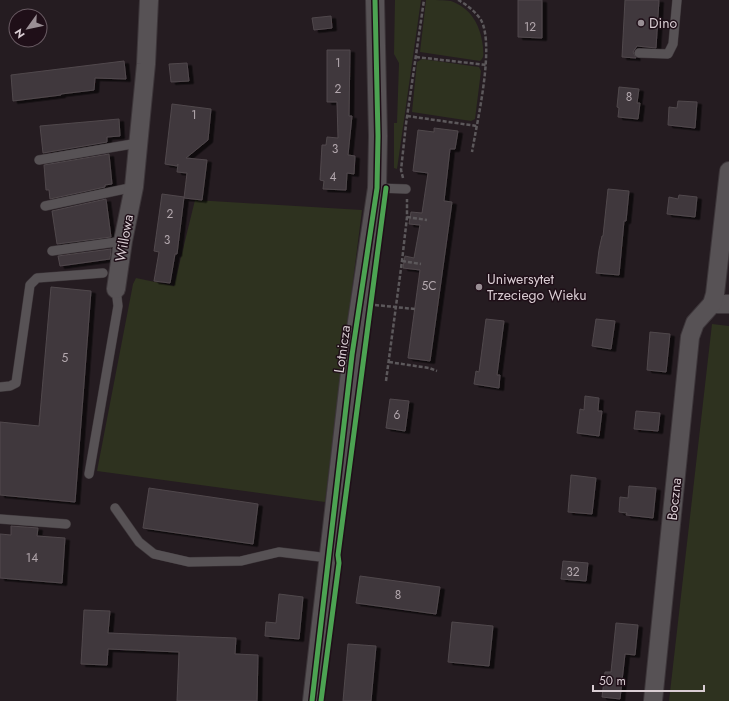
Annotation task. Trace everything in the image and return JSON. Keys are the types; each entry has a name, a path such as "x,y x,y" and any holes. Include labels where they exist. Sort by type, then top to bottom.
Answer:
{"street":[{"name":"Willowa","path":"116,288 123,241 134,187 146,64 148,0"},
{"name":"Lotnicza","path":"312,701 352,355 377,188 378,136 375,0"},
{"name":"Boczna","path":"653,701 690,337 695,323 720,304 716,285 729,170"}],"lane":[{"path":"639,53 668,54 673,44 677,0"},
{"path":"39,160 138,143"},
{"path":"45,206 134,187"},
{"path":"377,188 406,189"},
{"path":"52,251 123,241"},
{"path":"0,387 10,386 16,383 30,285 37,278 103,274"},
{"name":"Willowa","path":"89,474 118,306 116,288"},
{"path":"115,508 139,542 154,554 189,562 241,561 279,552 329,558"},
{"path":"0,519 66,524"}],"path":[{"path":"401,170 407,116 424,0"},
{"path":"458,0 464,3 480,20 485,33 486,65 472,152"},
{"path":"416,57 486,65"},
{"path":"407,116 477,126"},
{"path":"386,381 402,262 407,218 407,201"},
{"path":"407,218 427,220"},
{"path":"402,262 421,264"},
{"path":"370,305 415,309"},
{"path":"389,362 429,368 437,371"}],"green space":[{"path":"395,0 421,0 397,169 394,168 394,123 397,123 399,63 394,54"},
{"path":"426,0 451,1 464,8 469,13 477,25 482,39 483,58 480,61 420,52"},
{"path":"422,59 479,67 481,71 475,119 471,121 412,112 417,62"},
{"path":"195,200 362,210 325,502 97,471 133,284 136,278 174,286"},
{"path":"712,324 729,326 729,701 669,701"}],"building":[{"path":"518,0 542,0 542,38 518,37"},
{"name":"Dino","path":"625,0 659,0 656,48 637,46 633,52 636,58 622,57"},
{"path":"331,16 332,28 314,30 312,18"},
{"path":"327,50 350,50 349,116 352,116 348,155 355,156 354,174 347,173 346,190 323,189 324,181 320,180 322,145 326,145 327,137 338,138 337,102 327,102"},
{"path":"124,61 126,79 95,78 94,90 13,101 11,75"},
{"path":"187,63 189,81 171,82 169,64"},
{"path":"619,87 639,89 637,103 640,103 638,119 618,117 619,108 617,107"},
{"path":"678,101 697,102 695,128 668,125 669,107 677,108"},
{"path":"172,104 211,109 208,140 186,158 207,160 202,200 184,198 187,173 177,172 178,164 177,166 165,164"},
{"path":"119,119 120,136 107,137 107,142 43,153 40,126"},
{"path":"434,128 458,131 455,149 450,149 444,201 452,202 430,361 408,358 420,270 403,268 405,256 414,258 420,225 409,224 411,212 422,213 428,173 413,171 418,130 434,132"},
{"path":"109,154 112,184 105,185 105,187 50,199 49,190 46,190 44,165"},
{"path":"608,189 629,191 626,221 624,221 619,275 596,273 599,250 603,236"},
{"path":"162,194 184,197 177,254 175,254 170,283 154,281 159,252 154,251"},
{"path":"679,195 697,197 695,217 667,214 669,197 678,199"},
{"path":"106,199 111,237 57,244 52,211"},
{"path":"111,249 110,259 60,266 58,256"},
{"path":"51,287 91,291 75,502 0,495 0,422 39,426"},
{"path":"486,319 504,321 497,375 500,375 499,388 474,384 476,371 479,372"},
{"path":"596,319 615,321 611,349 592,346"},
{"path":"650,332 670,334 666,372 647,370"},
{"path":"585,396 599,398 598,411 602,411 599,436 577,433 580,409 584,410"},
{"path":"390,399 409,401 405,431 386,428"},
{"path":"636,411 660,413 658,431 634,429"},
{"path":"571,475 596,478 592,514 568,512"},
{"path":"629,486 656,488 653,518 626,515 627,513 619,512 620,497 628,498"},
{"path":"149,488 258,504 253,544 143,528"},
{"path":"11,526 38,528 37,536 65,538 62,583 0,578 0,534 11,535"},
{"path":"563,561 588,563 586,581 561,579"},
{"path":"360,576 440,587 436,614 356,603"},
{"path":"279,594 303,597 299,639 265,636 266,622 276,623"},
{"path":"84,610 110,611 108,633 236,638 235,654 258,655 257,701 177,701 179,652 108,649 107,665 81,664"},
{"path":"452,622 493,626 489,666 448,662"},
{"path":"616,623 638,625 635,655 625,654 620,699 602,697 605,672 611,672"},
{"path":"348,644 376,646 371,701 343,701"}],"cycle path":[{"path":"312,701 352,355 377,188 378,136 375,0"},
{"path":"321,701 339,563 338,555 386,188"}],"place":[{"name":"Dino","path":"641,23"},
{"name":"Uniwersytet Trzeciego Wieku","path":"479,287"}]}
